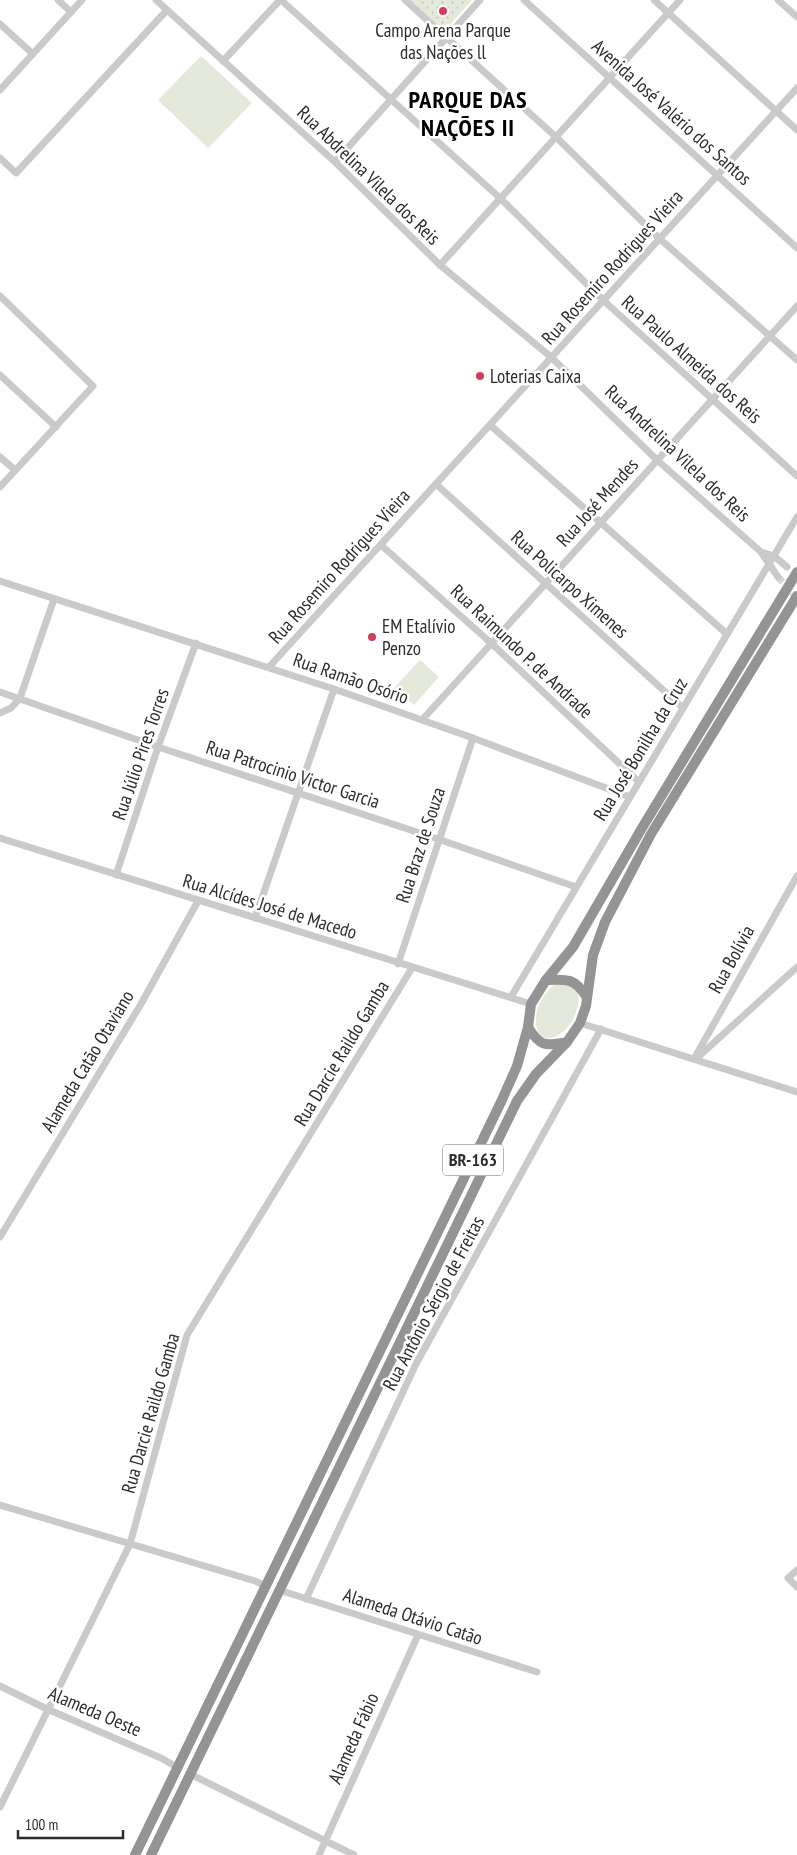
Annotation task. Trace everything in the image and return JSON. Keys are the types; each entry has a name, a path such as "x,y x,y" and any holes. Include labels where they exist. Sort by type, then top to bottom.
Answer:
{"highway":[{"name":"BR-163","path":"135,1855 502,1102 518,1066 528,1027 531,1004 546,980 573,948 642,828 797,572"},
{"name":"BR-163","path":"151,1855 517,1101 536,1074 567,1042 580,1023 586,1006 593,954 605,922 651,834 797,596"},
{"path":"546,980 568,980 579,986 586,996"},
{"path":"528,1027 535,1038 542,1044 550,1045 567,1042"}],"street":[{"path":"58,0 71,12"},
{"path":"0,90 82,0"},
{"name":"Rua Abdrelina Vilela dos Reis","path":"156,0 335,162 440,265 551,358"},
{"path":"224,61 280,0"},
{"name":"Rua Paulo Almeida dos Reis","path":"280,0 500,198 604,300 797,476"},
{"path":"405,0 556,137 660,239 797,360"},
{"path":"335,162 480,0"},
{"name":"Avenida José Valério dos Santos","path":"524,0 797,248"},
{"path":"654,0 797,130"},
{"path":"440,265 680,0"},
{"path":"778,0 797,17"},
{"path":"0,158 16,173 167,10"},
{"path":"0,24 33,54"},
{"name":"Rua Rosemiro Rodrigues Vieira","path":"269,667 797,88"},
{"path":"0,296 93,386 0,487"},
{"name":"Rua José Mendes","path":"422,720 797,306"},
{"name":"Rua Andrelina Vilela dos Reis","path":"551,358 657,460 761,552"},
{"path":"0,376 56,427"},
{"path":"490,425 727,634"},
{"path":"0,457 15,470"},
{"name":"Rua Policarpo Ximenes","path":"436,484 683,708"},
{"name":"Rua José Bonilha da Cruz","path":"511,997 797,517"},
{"name":"Rua Raimundo P. de Andrade","path":"381,545 491,643 639,782"},
{"path":"761,552 774,556 787,567"},
{"path":"761,552 778,577"},
{"name":"Rua Ramão Osório","path":"0,581 334,689 474,738 630,797"},
{"path":"0,713 11,708 20,698 54,599"},
{"name":"Rua Júlio Pires Torres","path":"116,875 158,747 196,643"},
{"path":"255,918 334,689"},
{"name":"Rua Patrocinio Victor Garcia","path":"0,692 576,887"},
{"name":"Rua Braz de Souza","path":"398,964 438,839 474,738"},
{"name":"Rua Alcídes José de Macedo","path":"0,838 398,964 531,1004"},
{"name":"Rua Bolívia","path":"695,1059 797,876"},
{"name":"Alameda Catão Otaviano","path":"0,1237 141,1004 198,901"},
{"path":"695,1059 797,967"},
{"name":"Rua Darcie Raildo Gamba","path":"0,1807 130,1544 188,1334 412,968"},
{"path":"580,1023 797,1092"},
{"name":"Rua Antônio Sérgio de Freitas","path":"306,1598 416,1364 601,1029"},
{"path":"0,1505 255,1581 266,1586"},
{"path":"797,1570 788,1578 797,1587"},
{"name":"Alameda Otávio Catão","path":"279,1590 537,1672"},
{"name":"Alameda Fábio","path":"319,1855 418,1635"},
{"name":"Alameda Oeste","path":"0,1686 178,1767"},
{"path":"190,1774 354,1855"}],"shaded area":[{"path":"410,0 472,0 443,30"},
{"path":"201,56 252,103 208,148 158,100"},
{"path":"420,660 439,677 414,705 395,687"},
{"path":"566,981 578,993 578,1006 574,1018 561,1034 556,1037 546,1038 538,1032 536,1025 537,1011 548,991 553,986"}],"tunnel":[{"path":"778,577 797,598"}],"place":[{"name":"Campo Arena Parque das Nações ll","path":"443,11"},
{"name":"Loterias Caixa","path":"480,376"},
{"name":"EM Etalívio Penzo","path":"372,637"}],"district":[{"name":"PARQUE DAS NAÇÕES II","path":"468,114"}]}
